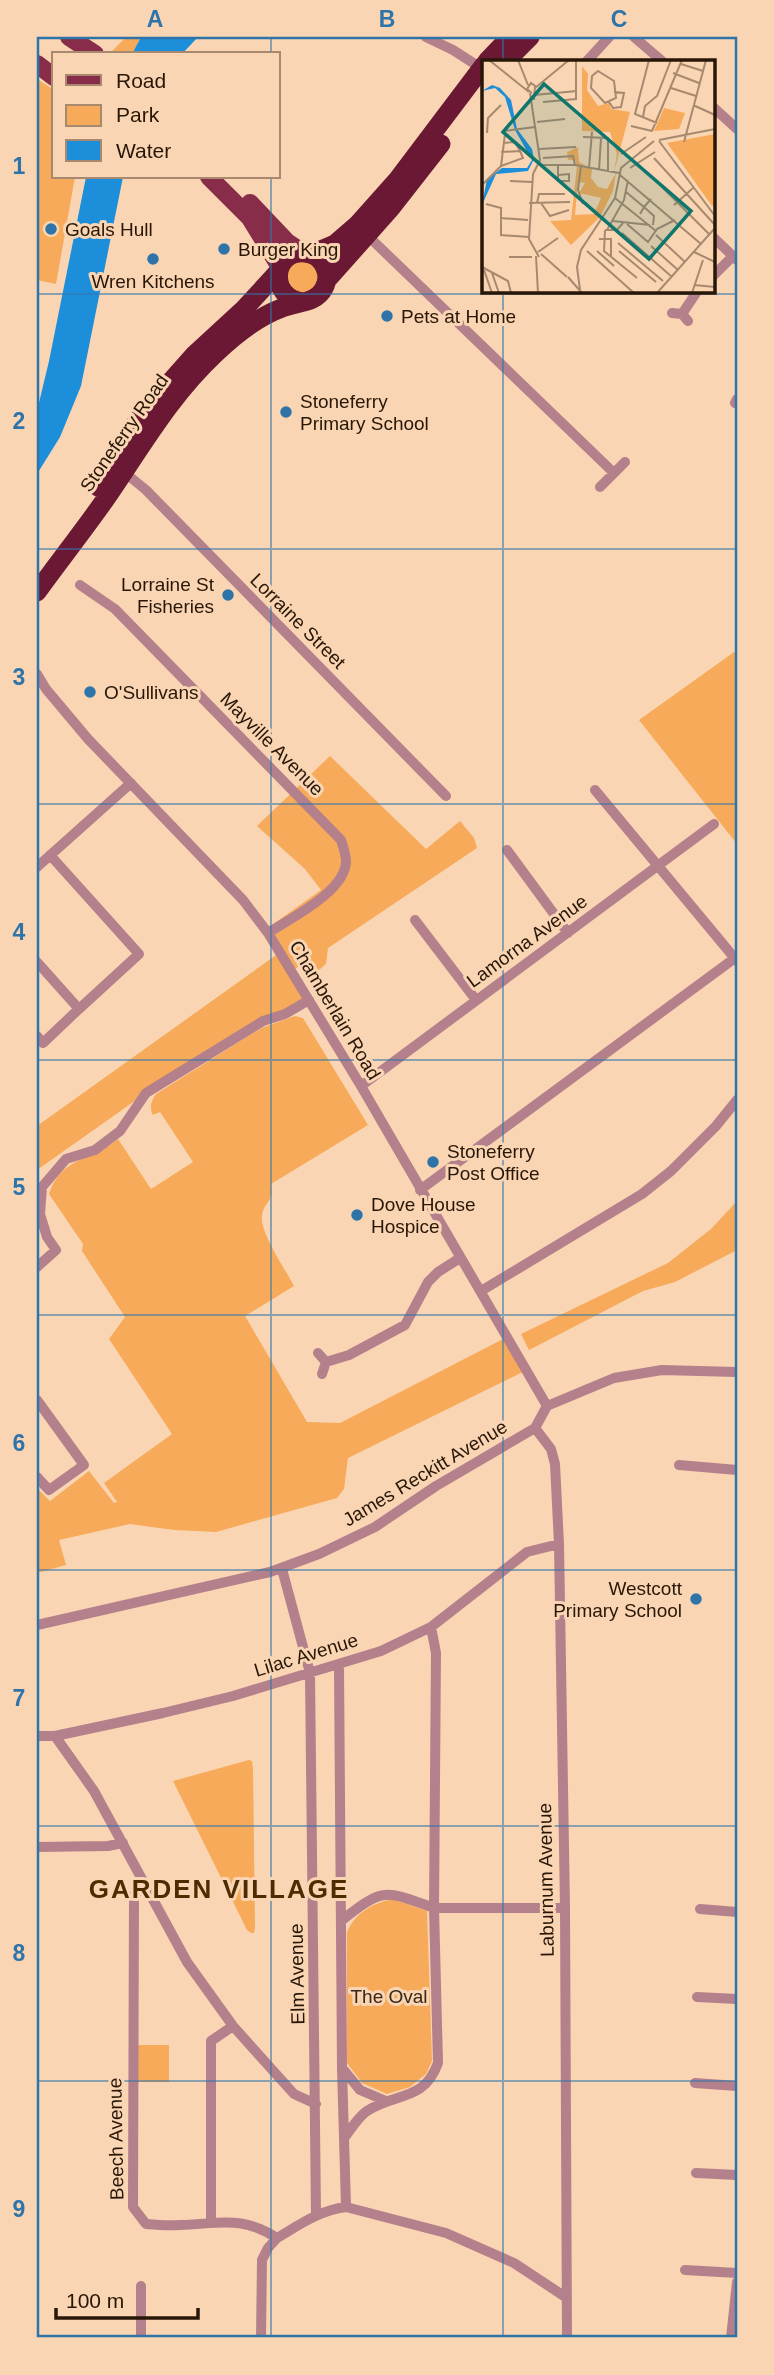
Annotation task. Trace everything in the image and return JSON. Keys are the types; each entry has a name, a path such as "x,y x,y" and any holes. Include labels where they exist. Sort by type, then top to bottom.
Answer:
{"highway":[{"path":"492,60 510,37"},
{"path":"507,60 530,37"},
{"path":"482,73 398,179 357,225 335,244 289,257 279,270 278,280 289,298 303,302 320,294 327,280 415,180 482,73"},
{"path":"307,253 323,264 327,280"},
{"name":"Stoneferry Road","path":"37,568 66,534 147,408 194,355 244,309 279,270"},
{"name":"Stoneferry Road","path":"37,592 80,536 172,400 219,351 256,320 284,307 303,302"}],"main road":[{"path":"69,37 92,52"},
{"path":"37,64 52,75"},
{"path":"210,178 250,218 279,270"},
{"path":"228,178 272,228 307,253"}],"street":[{"path":"426,37 482,69"},
{"path":"588,60 609,37"},
{"path":"634,37 661,60"},
{"path":"714,108 737,129"},
{"path":"368,236 614,473"},
{"path":"714,238 735,258 714,275"},
{"path":"681,316 697,292"},
{"path":"600,487 625,463"},
{"name":"Lorraine Street","path":"124,472 146,490 446,796"},
{"name":"Mayville Avenue","path":"80,585 115,609 341,840 346,863 339,883 268,933"},
{"name":"Chamberlain Road","path":"37,674 46,690 88,740 243,901 268,933 361,1086 547,1406"},
{"path":"37,698 46,690"},
{"path":"37,867 131,783"},
{"path":"421,1190 736,959 659,864 594,790"},
{"name":"Lamorna Avenue","path":"361,1086 714,824"},
{"path":"507,850 568,933"},
{"path":"37,1036 43,1043 139,954 50,855"},
{"path":"415,920 476,1000"},
{"path":"37,962 79,1009 82,1006"},
{"path":"37,1267 56,1250 47,1237 40,1214 42,1186 66,1159 95,1150 120,1131 146,1093 262,1021 285,1014 309,1000"},
{"path":"481,1291 642,1194 671,1171 716,1126 737,1100"},
{"path":"322,1363 349,1355 405,1325 428,1282 460,1258"},
{"path":"547,1406 614,1378 662,1370 737,1372"},
{"path":"37,1400 84,1465 49,1490 37,1477"},
{"name":"James Reckitt Avenue","path":"37,1625 282,1569 375,1527 436,1486 534,1428 547,1406"},
{"name":"Laburnum Avenue","path":"534,1428 551,1449 555,1465 559,1544 565,1908 567,2338"},
{"path":"686,1462 737,1470"},
{"name":"Lilac Avenue","path":"37,1737 55,1736 174,1711 381,1651 430,1627 527,1552 559,1544"},
{"name":"Elm Avenue","path":"282,1569 310,1672 316,2215"},
{"path":"345,2137 364,2113 386,2101 414,2094 432,2078 438,2063 434,1908 436,1653 430,1627"},
{"path":"339,1665 342,2068 346,2207"},
{"path":"55,1736 94,1791 187,1962 233,2026 294,2094 316,2104"},
{"path":"37,1847 108,1846 123,1843"},
{"name":"Beech Avenue","path":"145,1884 134,1895 132,2207 146,2224 180,2225 229,2221 255,2226 277,2238"},
{"path":"341,1922 370,1898 393,1893 434,1908 565,1908"},
{"path":"699,1909 737,1912"},
{"path":"697,1997 737,1999"},
{"path":"211,2221 211,2040 233,2026"},
{"path":"342,2068 360,2090 386,2101"},
{"path":"695,2084 737,2086"},
{"path":"696,2173 737,2175"},
{"path":"261,2338 262,2260 268,2248 277,2238 333,2208 346,2207 446,2233 514,2263 567,2298"},
{"path":"685,2270 737,2273"},
{"path":"731,2338 737,2282"},
{"path":"141,2286 141,2338"}],"green space":[{"path":"126,37 141,37 133,52 111,52"},
{"name":"Goals Hull","path":"37,79 52,89 52,178 75,178 56,284 37,280"},
{"path":"304,258 320,270 315,291 295,294 284,272 286,267"},
{"path":"737,650 737,844 639,720"},
{"path":"330,756 426,849 460,821 474,838 477,848 328,948 326,964 312,976 304,961 292,972 309,1000 146,1093 37,1170 37,1126 279,953 265,930 321,890 305,869 257,826"},
{"path":"295,1016 303,1018 368,1125 271,1184 271,1195 263,1210 262,1222 269,1241 294,1286 245,1316 307,1422 340,1423 507,1337 525,1371 348,1458 344,1489 337,1498 216,1532 130,1524 59,1540 66,1565 37,1573 37,1488 50,1501 89,1471 114,1503 117,1502 104,1483 172,1434 109,1339 125,1317 82,1251 83,1244 49,1194 54,1182 61,1172 118,1139 151,1189 193,1162 160,1112 153,1115 151,1104 156,1094 264,1027"},
{"path":"737,1201 737,1250 675,1282 643,1291 529,1350 521,1334 668,1263 711,1229"},
{"path":"252,1761 253,1769 254,1933 247,1930 173,1781"},
{"name":"The Oval","path":"392,1899 427,1911 432,2061 426,2074 410,2087 387,2094 362,2083 347,2063 347,1932 365,1910"},
{"path":"137,2045 169,2045 169,2082 137,2082"}],"water":[{"path":"141,37 198,37 184,52 133,52"},
{"path":"86,178 123,178 81,386 60,437 37,474 37,411"}],"place":[{"name":"Goals Hull","path":"51,229"},
{"name":"Burger King","path":"224,249"},
{"name":"Wren Kitchens","path":"153,259"},
{"name":"Pets at Home","path":"387,316"},
{"name":"Stoneferry Primary School","path":"286,412"},
{"name":"Lorraine St Fisheries","path":"228,595"},
{"name":"O'Sullivans","path":"90,692"},
{"name":"Stoneferry Post Office","path":"433,1162"},
{"name":"Dove House Hospice","path":"357,1215"},
{"name":"Westcott Primary School","path":"696,1599"}],"district":[{"name":"GARDEN VILLAGE","path":"219,1889"}]}
